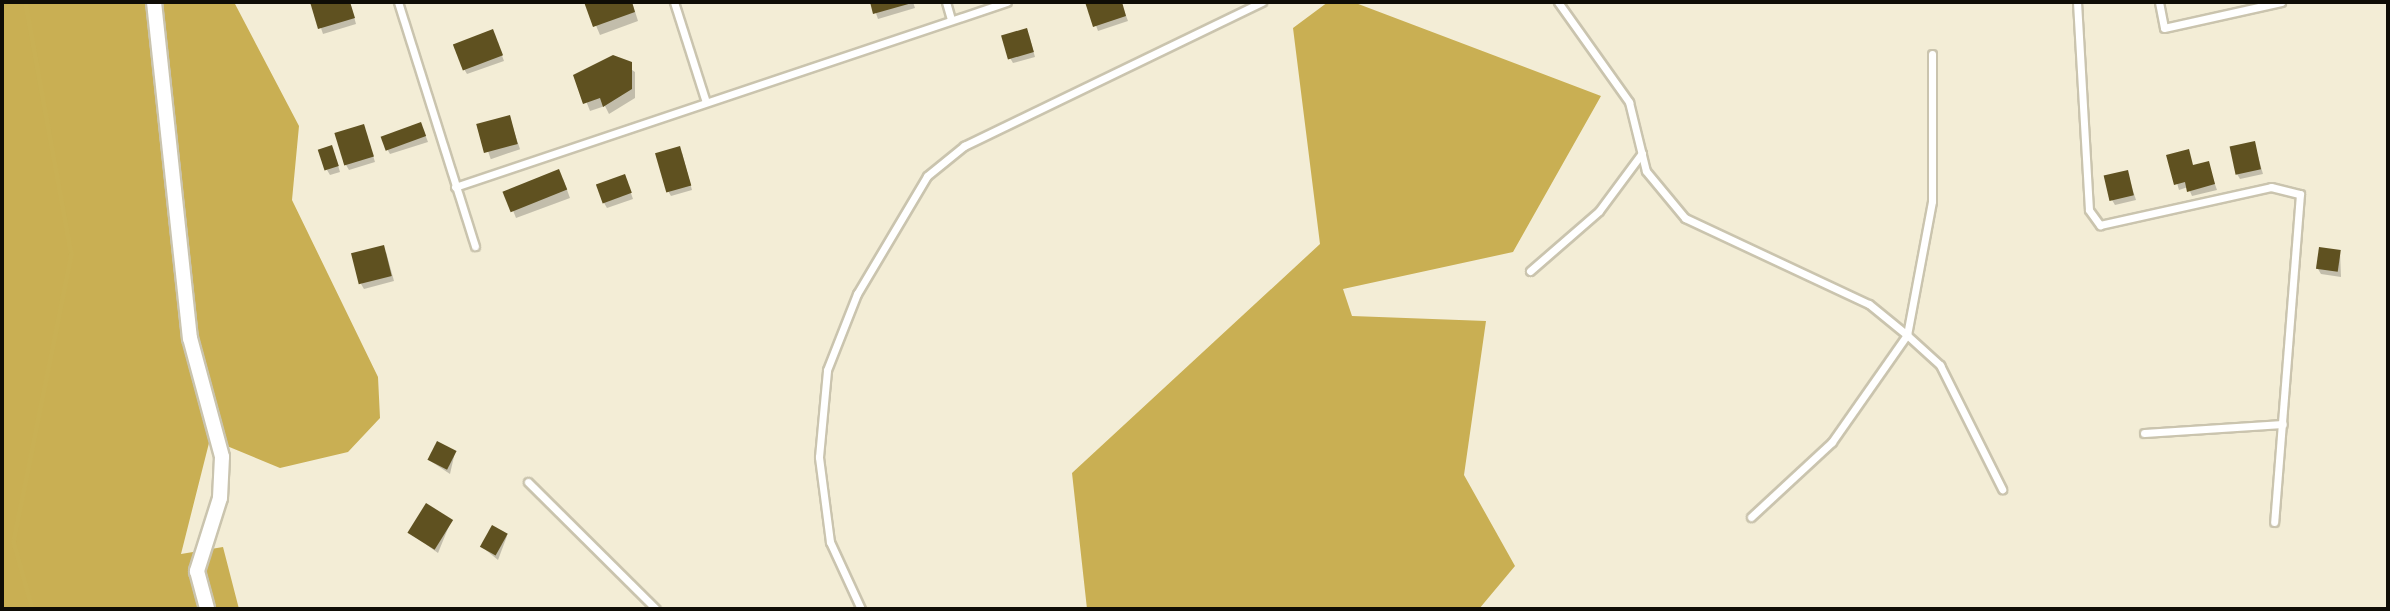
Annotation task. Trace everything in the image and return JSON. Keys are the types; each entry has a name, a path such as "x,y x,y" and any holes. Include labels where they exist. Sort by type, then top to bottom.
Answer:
{"street":[{"path":"154,2 190,338 222,457 220,498 197,571 207,609"}],"lane":[{"path":"398,2 475,246"},
{"path":"674,2 706,102"},
{"path":"946,2 951,19"},
{"path":"455,187 1007,2"},
{"path":"861,609 830,542 819,457 827,370 857,294 927,176 964,146 1262,2"},
{"path":"1558,2 1629,102 1646,171 1685,218 1869,304 1907,335 1940,365 2002,489"},
{"path":"2077,2 2089,210 2100,225 2271,187 2300,194 2274,522"},
{"path":"2159,2 2164,28 2281,2"},
{"path":"1751,517 1832,442 1907,335 1932,201 1932,54"},
{"path":"1530,271 1599,211 1642,153"},
{"path":"2144,433 2283,424"},
{"path":"528,482 656,609"}],"shaded area":[{"path":"2,2 234,2 299,126 292,200 378,377 380,418 348,452 280,468 210,439 181,554 223,547 239,609 2,609"},
{"path":"1328,2 1353,2 1601,96 1513,252 1343,289 1352,316 1486,321 1464,475 1515,566 1479,609 1087,609 1072,473 1320,244 1293,28"}],"building":[{"path":"310,2 350,2 355,18 318,29"},
{"path":"584,2 632,2 635,12 593,27"},
{"path":"870,2 912,2 912,3 873,14"},
{"path":"1085,2 1122,2 1126,16 1093,27"},
{"path":"1027,28 1034,52 1008,59 1001,35"},
{"path":"493,29 503,55 463,71 453,44"},
{"path":"613,55 632,62 632,89 603,107 600,98 583,104 573,75"},
{"path":"510,115 518,144 484,153 476,124"},
{"path":"421,122 426,136 386,151 381,137"},
{"path":"364,124 374,157 344,166 334,133"},
{"path":"2255,141 2261,169 2236,175 2230,146"},
{"path":"332,145 339,166 325,171 318,150"},
{"path":"680,146 691,185 666,193 655,153"},
{"path":"2189,149 2193,165 2209,161 2215,184 2187,192 2185,182 2174,185 2166,155"},
{"path":"559,169 567,189 511,212 502,192"},
{"path":"2128,170 2134,195 2109,201 2104,176"},
{"path":"625,174 632,193 603,203 596,185"},
{"path":"384,245 392,276 359,284 351,253"},
{"path":"2319,247 2341,250 2338,272 2316,269"},
{"path":"437,441 457,451 447,470 427,460"},
{"path":"426,503 453,520 435,550 407,533"},
{"path":"492,525 508,534 496,556 480,547"}],"waterway":[{"path":"25,2 71,254 13,541 32,609"}]}
